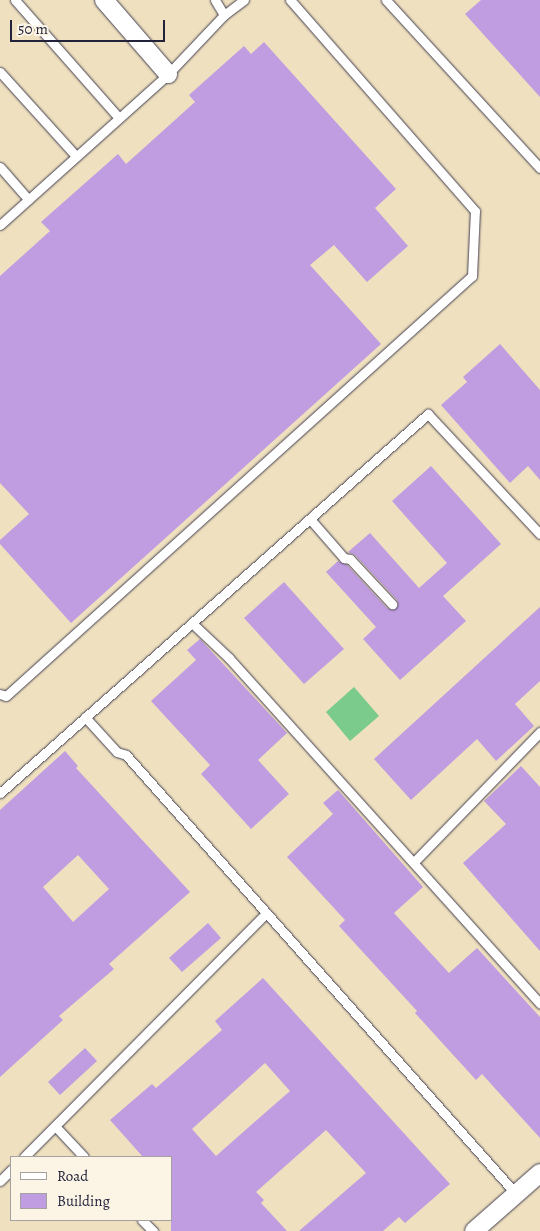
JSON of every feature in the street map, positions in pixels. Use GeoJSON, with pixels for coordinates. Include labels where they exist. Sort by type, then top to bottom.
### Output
{"type":"FeatureCollection","features":[{"type":"Feature","properties":{"kind":"street"},"geometry":{"type":"LineString","coordinates":[[104,0],[168,74]]}},
{"type":"Feature","properties":{"kind":"street"},"geometry":{"type":"LineString","coordinates":[[474,1231],[540,1173]]}},
{"type":"Feature","properties":{"kind":"lane"},"geometry":{"type":"LineString","coordinates":[[15,0],[119,118]]}},
{"type":"Feature","properties":{"kind":"lane"},"geometry":{"type":"LineString","coordinates":[[215,0],[224,15]]}},
{"type":"Feature","properties":{"kind":"lane"},"geometry":{"type":"LineString","coordinates":[[0,225],[168,74],[224,15],[244,0]]}},
{"type":"Feature","properties":{"kind":"lane"},"geometry":{"type":"LineString","coordinates":[[0,694],[6,696],[472,276],[475,211],[290,0]]}},
{"type":"Feature","properties":{"kind":"lane"},"geometry":{"type":"LineString","coordinates":[[386,0],[540,168]]}},
{"type":"Feature","properties":{"kind":"lane"},"geometry":{"type":"LineString","coordinates":[[0,72],[76,156]]}},
{"type":"Feature","properties":{"kind":"lane"},"geometry":{"type":"LineString","coordinates":[[0,167],[28,199]]}},
{"type":"Feature","properties":{"kind":"lane"},"geometry":{"type":"LineString","coordinates":[[0,792],[428,414],[540,534]]}},
{"type":"Feature","properties":{"kind":"lane"},"geometry":{"type":"LineString","coordinates":[[310,519],[344,558],[350,558],[392,604]]}},
{"type":"Feature","properties":{"kind":"lane"},"geometry":{"type":"LineString","coordinates":[[192,623],[229,658],[415,861],[540,1004]]}},
{"type":"Feature","properties":{"kind":"lane"},"geometry":{"type":"LineString","coordinates":[[85,717],[117,752],[126,755],[516,1194]]}},
{"type":"Feature","properties":{"kind":"lane"},"geometry":{"type":"LineString","coordinates":[[415,861],[540,732]]}},
{"type":"Feature","properties":{"kind":"lane"},"geometry":{"type":"LineString","coordinates":[[25,1156],[266,913]]}},
{"type":"Feature","properties":{"kind":"lane"},"geometry":{"type":"LineString","coordinates":[[55,1126],[83,1156]]}},
{"type":"Feature","properties":{"kind":"lane"},"geometry":{"type":"LineString","coordinates":[[0,1181],[10,1171]]}},
{"type":"Feature","properties":{"kind":"lane"},"geometry":{"type":"LineString","coordinates":[[143,1221],[152,1231]]}},
{"type":"Feature","properties":{"kind":"green space"},"geometry":{"type":"Polygon","coordinates":[[[354,687],[379,716],[350,741],[326,712],[354,687]]]}},
{"type":"Feature","properties":{"kind":"building"},"geometry":{"type":"Polygon","coordinates":[[[481,0],[540,0],[540,97],[465,14],[481,0]]]}},
{"type":"Feature","properties":{"kind":"building"},"geometry":{"type":"Polygon","coordinates":[[[264,42],[396,189],[375,208],[408,246],[367,282],[334,245],[310,265],[381,344],[71,623],[0,544],[0,540],[29,514],[0,483],[0,276],[50,231],[41,222],[118,154],[126,164],[195,102],[189,95],[244,46],[251,54],[264,42]]]}},
{"type":"Feature","properties":{"kind":"building"},"geometry":{"type":"Polygon","coordinates":[[[500,344],[540,390],[540,480],[528,466],[510,483],[441,405],[467,382],[463,377],[500,344]]]}},
{"type":"Feature","properties":{"kind":"building"},"geometry":{"type":"Polygon","coordinates":[[[431,466],[501,544],[443,596],[466,621],[400,680],[363,639],[376,627],[326,572],[338,561],[347,565],[387,608],[393,610],[398,606],[397,600],[355,555],[348,552],[370,533],[419,588],[447,563],[392,501],[431,466]]]}},
{"type":"Feature","properties":{"kind":"building"},"geometry":{"type":"Polygon","coordinates":[[[284,582],[344,649],[304,684],[244,618],[284,582]]]}},
{"type":"Feature","properties":{"kind":"building"},"geometry":{"type":"Polygon","coordinates":[[[540,607],[540,681],[515,704],[534,726],[496,761],[477,739],[411,800],[374,759],[540,607]]]}},
{"type":"Feature","properties":{"kind":"building"},"geometry":{"type":"Polygon","coordinates":[[[200,639],[287,733],[258,760],[289,794],[251,829],[201,774],[210,765],[151,701],[196,660],[187,650],[200,639]]]}},
{"type":"Feature","properties":{"kind":"building"},"geometry":{"type":"Polygon","coordinates":[[[65,751],[78,766],[76,768],[190,892],[109,964],[114,969],[59,1016],[63,1020],[0,1077],[0,810],[65,751]],[[78,855],[43,887],[73,922],[109,889],[78,855]]]}},
{"type":"Feature","properties":{"kind":"building"},"geometry":{"type":"Polygon","coordinates":[[[521,766],[540,787],[540,951],[463,863],[506,824],[484,801],[521,766]]]}},
{"type":"Feature","properties":{"kind":"building"},"geometry":{"type":"Polygon","coordinates":[[[338,790],[423,887],[394,913],[449,973],[477,948],[540,1017],[540,1138],[482,1074],[476,1080],[415,1013],[417,1011],[339,926],[345,920],[287,857],[333,814],[323,803],[338,790]]]}},
{"type":"Feature","properties":{"kind":"building"},"geometry":{"type":"Polygon","coordinates":[[[208,923],[221,938],[182,972],[169,958],[208,923]]]}},
{"type":"Feature","properties":{"kind":"building"},"geometry":{"type":"Polygon","coordinates":[[[263,978],[450,1184],[405,1223],[399,1217],[383,1231],[299,1231],[366,1173],[326,1130],[256,1192],[264,1200],[261,1203],[287,1231],[171,1231],[172,1156],[142,1156],[110,1120],[152,1084],[156,1088],[222,1030],[215,1021],[263,978]],[[265,1063],[192,1129],[216,1156],[290,1091],[265,1063]]]}},
{"type":"Feature","properties":{"kind":"building"},"geometry":{"type":"Polygon","coordinates":[[[85,1048],[97,1061],[60,1095],[48,1082],[85,1048]]]}}]}
